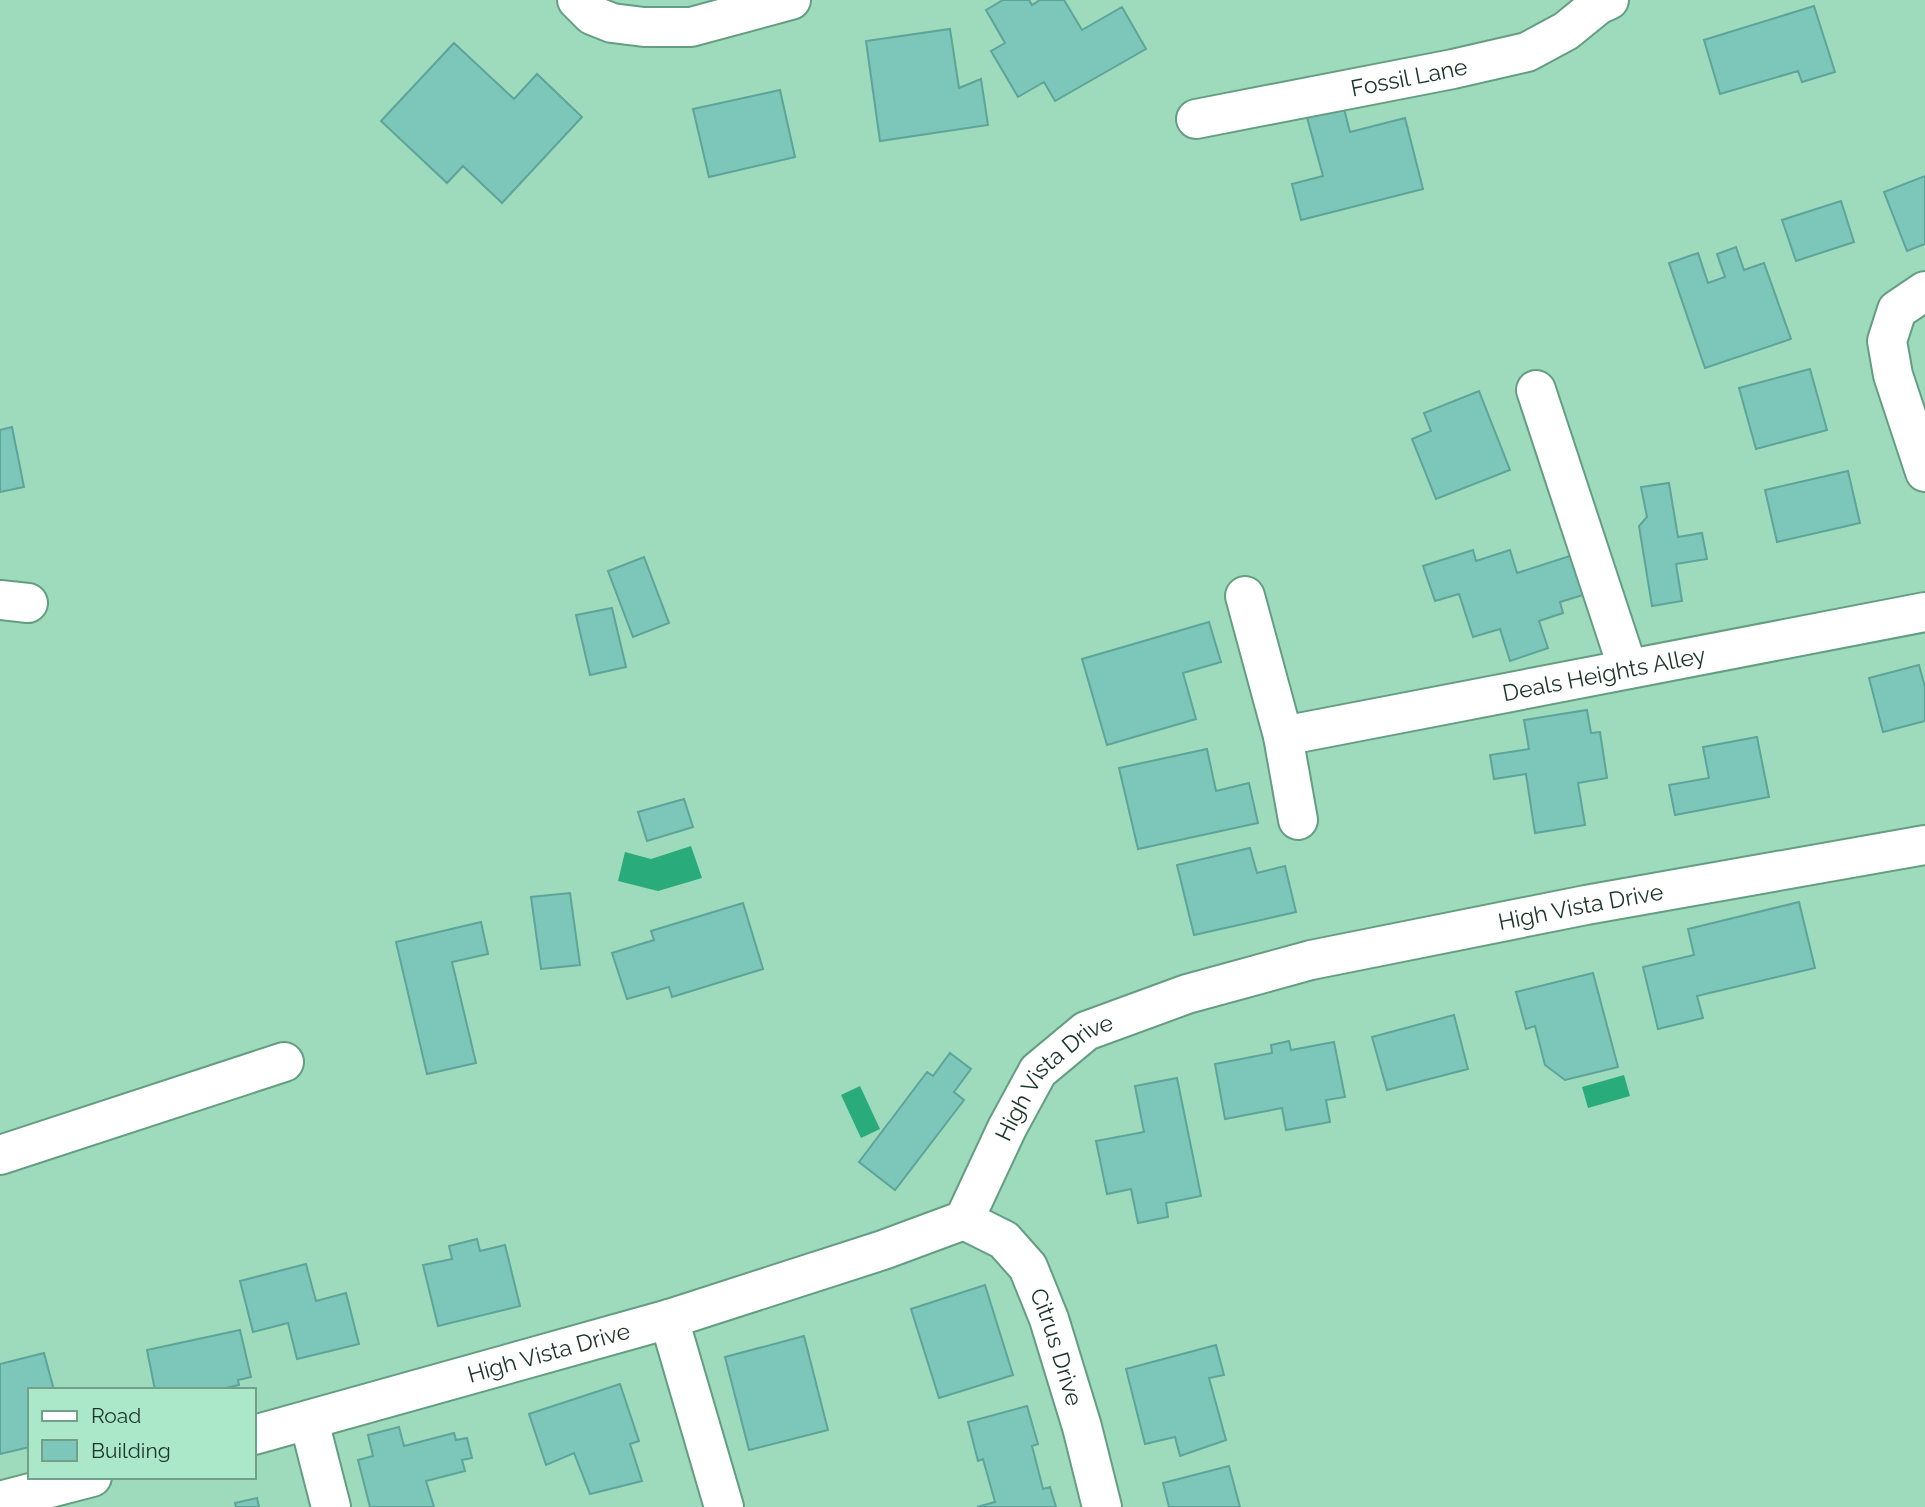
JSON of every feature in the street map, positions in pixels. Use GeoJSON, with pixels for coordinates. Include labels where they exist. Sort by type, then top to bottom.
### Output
{"type":"FeatureCollection","features":[{"type":"Feature","properties":{"kind":"street"},"geometry":{"type":"LineString","coordinates":[[577,0],[592,15],[612,23],[643,27],[691,26],[791,0]]}},
{"type":"Feature","properties":{"kind":"street","name":"Fossil Lane"},"geometry":{"type":"LineString","coordinates":[[1196,119],[1527,52],[1566,31],[1598,5],[1609,0]]}},
{"type":"Feature","properties":{"kind":"street"},"geometry":{"type":"LineString","coordinates":[[1925,291],[1897,310],[1887,341],[1893,375],[1925,472]]}},
{"type":"Feature","properties":{"kind":"street"},"geometry":{"type":"LineString","coordinates":[[1536,390],[1628,669]]}},
{"type":"Feature","properties":{"kind":"street"},"geometry":{"type":"LineString","coordinates":[[1245,596],[1283,736],[1298,820]]}},
{"type":"Feature","properties":{"kind":"street","name":"Deals Heights Alley"},"geometry":{"type":"LineString","coordinates":[[1283,736],[1925,612]]}},
{"type":"Feature","properties":{"kind":"street","name":"High Vista Drive"},"geometry":{"type":"LineString","coordinates":[[256,1434],[669,1319],[883,1250],[964,1220],[1007,1128],[1038,1071],[1086,1031],[1187,994],[1311,960],[1586,905],[1925,845]]}},
{"type":"Feature","properties":{"kind":"street"},"geometry":{"type":"LineString","coordinates":[[0,1155],[284,1062]]}},
{"type":"Feature","properties":{"kind":"street","name":"Citrus Drive"},"geometry":{"type":"LineString","coordinates":[[964,1220],[1004,1240],[1028,1267],[1049,1319],[1082,1427],[1102,1507]]}},
{"type":"Feature","properties":{"kind":"street"},"geometry":{"type":"LineString","coordinates":[[669,1319],[724,1507]]}},
{"type":"Feature","properties":{"kind":"street"},"geometry":{"type":"LineString","coordinates":[[309,1421],[331,1507]]}},
{"type":"Feature","properties":{"kind":"street"},"geometry":{"type":"LineString","coordinates":[[0,1501],[84,1479]]}},
{"type":"Feature","properties":{"kind":"shaded area"},"geometry":{"type":"Polygon","coordinates":[[[691,846],[702,878],[658,891],[618,881],[625,852],[651,859],[691,846]]]}},
{"type":"Feature","properties":{"kind":"shaded area"},"geometry":{"type":"Polygon","coordinates":[[[1624,1075],[1630,1096],[1588,1108],[1582,1087],[1624,1075]]]}},
{"type":"Feature","properties":{"kind":"shaded area"},"geometry":{"type":"Polygon","coordinates":[[[860,1086],[880,1129],[861,1138],[841,1095],[860,1086]]]}},
{"type":"Feature","properties":{"kind":"building"},"geometry":{"type":"Polygon","coordinates":[[[1003,0],[1029,0],[1032,5],[1040,0],[1064,0],[1082,30],[1122,7],[1146,49],[1055,101],[1044,82],[1018,97],[991,51],[1005,43],[986,10],[1003,0]]]}},
{"type":"Feature","properties":{"kind":"building"},"geometry":{"type":"Polygon","coordinates":[[[1814,6],[1835,72],[1802,82],[1798,71],[1720,94],[1704,40],[1814,6]]]}},
{"type":"Feature","properties":{"kind":"building"},"geometry":{"type":"Polygon","coordinates":[[[950,29],[959,88],[981,79],[988,125],[880,141],[866,41],[950,29]]]}},
{"type":"Feature","properties":{"kind":"building"},"geometry":{"type":"Polygon","coordinates":[[[454,43],[514,99],[537,74],[582,117],[502,203],[463,166],[447,183],[381,121],[454,43]]]}},
{"type":"Feature","properties":{"kind":"building"},"geometry":{"type":"Polygon","coordinates":[[[780,90],[795,157],[709,177],[693,109],[780,90]]]}},
{"type":"Feature","properties":{"kind":"building"},"geometry":{"type":"Polygon","coordinates":[[[1342,101],[1350,132],[1405,118],[1423,189],[1301,220],[1292,184],[1323,176],[1305,110],[1342,101]]]}},
{"type":"Feature","properties":{"kind":"building"},"geometry":{"type":"Polygon","coordinates":[[[1925,176],[1925,244],[1907,251],[1884,192],[1925,176]]]}},
{"type":"Feature","properties":{"kind":"building"},"geometry":{"type":"Polygon","coordinates":[[[1841,201],[1854,242],[1796,261],[1782,220],[1841,201]]]}},
{"type":"Feature","properties":{"kind":"building"},"geometry":{"type":"Polygon","coordinates":[[[1736,247],[1744,270],[1764,263],[1791,339],[1705,368],[1669,263],[1698,253],[1708,283],[1725,277],[1717,254],[1736,247]]]}},
{"type":"Feature","properties":{"kind":"building"},"geometry":{"type":"Polygon","coordinates":[[[1810,369],[1827,430],[1756,449],[1739,388],[1810,369]]]}},
{"type":"Feature","properties":{"kind":"building"},"geometry":{"type":"Polygon","coordinates":[[[1479,391],[1510,470],[1436,499],[1412,439],[1431,431],[1424,413],[1479,391]]]}},
{"type":"Feature","properties":{"kind":"building"},"geometry":{"type":"Polygon","coordinates":[[[12,427],[24,487],[0,492],[0,430],[12,427]]]}},
{"type":"Feature","properties":{"kind":"building"},"geometry":{"type":"Polygon","coordinates":[[[1848,471],[1860,523],[1777,542],[1765,490],[1848,471]]]}},
{"type":"Feature","properties":{"kind":"building"},"geometry":{"type":"Polygon","coordinates":[[[1669,483],[1678,537],[1702,533],[1707,559],[1676,564],[1682,601],[1652,606],[1639,526],[1647,517],[1641,487],[1669,483]]]}},
{"type":"Feature","properties":{"kind":"building"},"geometry":{"type":"Polygon","coordinates":[[[1473,550],[1476,561],[1510,550],[1517,573],[1573,555],[1586,594],[1560,602],[1563,613],[1539,621],[1548,648],[1510,661],[1500,629],[1473,637],[1459,594],[1435,601],[1423,566],[1473,550]]]}},
{"type":"Feature","properties":{"kind":"building"},"geometry":{"type":"Polygon","coordinates":[[[644,557],[669,623],[633,637],[608,571],[644,557]]]}},
{"type":"Feature","properties":{"kind":"building"},"geometry":{"type":"Polygon","coordinates":[[[612,608],[626,667],[590,675],[576,615],[612,608]]]}},
{"type":"Feature","properties":{"kind":"building"},"geometry":{"type":"Polygon","coordinates":[[[1209,622],[1221,662],[1183,673],[1196,719],[1107,745],[1082,659],[1209,622]]]}},
{"type":"Feature","properties":{"kind":"building"},"geometry":{"type":"Polygon","coordinates":[[[1919,665],[1925,687],[1925,721],[1883,732],[1869,678],[1919,665]]]}},
{"type":"Feature","properties":{"kind":"building"},"geometry":{"type":"Polygon","coordinates":[[[1587,710],[1591,733],[1600,732],[1607,778],[1578,783],[1585,825],[1535,833],[1526,774],[1494,779],[1490,755],[1529,749],[1524,720],[1587,710]]]}},
{"type":"Feature","properties":{"kind":"building"},"geometry":{"type":"Polygon","coordinates":[[[1757,737],[1769,797],[1675,815],[1669,785],[1709,778],[1703,747],[1757,737]]]}},
{"type":"Feature","properties":{"kind":"building"},"geometry":{"type":"Polygon","coordinates":[[[1207,749],[1216,791],[1249,783],[1258,823],[1138,849],[1119,768],[1207,749]]]}},
{"type":"Feature","properties":{"kind":"building"},"geometry":{"type":"Polygon","coordinates":[[[684,799],[693,827],[647,841],[638,812],[684,799]]]}},
{"type":"Feature","properties":{"kind":"building"},"geometry":{"type":"Polygon","coordinates":[[[1250,848],[1257,873],[1285,866],[1296,912],[1194,935],[1177,865],[1250,848]]]}},
{"type":"Feature","properties":{"kind":"building"},"geometry":{"type":"Polygon","coordinates":[[[570,893],[580,965],[541,969],[531,897],[570,893]]]}},
{"type":"Feature","properties":{"kind":"building"},"geometry":{"type":"Polygon","coordinates":[[[1799,902],[1815,968],[1697,996],[1703,1018],[1658,1029],[1643,967],[1694,955],[1688,929],[1799,902]]]}},
{"type":"Feature","properties":{"kind":"building"},"geometry":{"type":"Polygon","coordinates":[[[743,903],[763,969],[672,997],[669,987],[627,999],[612,953],[654,940],[651,931],[743,903]]]}},
{"type":"Feature","properties":{"kind":"building"},"geometry":{"type":"Polygon","coordinates":[[[481,922],[488,954],[452,962],[476,1063],[427,1074],[396,942],[481,922]]]}},
{"type":"Feature","properties":{"kind":"building"},"geometry":{"type":"Polygon","coordinates":[[[1593,973],[1618,1067],[1565,1080],[1545,1065],[1535,1026],[1526,1029],[1516,992],[1593,973]]]}},
{"type":"Feature","properties":{"kind":"building"},"geometry":{"type":"Polygon","coordinates":[[[1454,1015],[1468,1069],[1387,1090],[1372,1037],[1454,1015]]]}},
{"type":"Feature","properties":{"kind":"building"},"geometry":{"type":"Polygon","coordinates":[[[1289,1041],[1291,1050],[1334,1042],[1345,1097],[1326,1100],[1330,1122],[1286,1130],[1282,1108],[1225,1119],[1215,1064],[1272,1053],[1271,1045],[1289,1041]]]}},
{"type":"Feature","properties":{"kind":"building"},"geometry":{"type":"Polygon","coordinates":[[[950,1053],[971,1069],[954,1092],[964,1100],[895,1190],[859,1162],[927,1072],[933,1076],[950,1053]]]}},
{"type":"Feature","properties":{"kind":"building"},"geometry":{"type":"Polygon","coordinates":[[[1177,1078],[1201,1196],[1166,1203],[1168,1217],[1138,1223],[1131,1189],[1107,1194],[1096,1141],[1144,1132],[1135,1086],[1177,1078]]]}},
{"type":"Feature","properties":{"kind":"building"},"geometry":{"type":"Polygon","coordinates":[[[477,1239],[480,1251],[505,1245],[520,1306],[438,1326],[423,1265],[452,1259],[449,1246],[477,1239]]]}},
{"type":"Feature","properties":{"kind":"building"},"geometry":{"type":"Polygon","coordinates":[[[306,1264],[316,1301],[346,1293],[359,1344],[297,1359],[288,1323],[253,1332],[240,1281],[306,1264]]]}},
{"type":"Feature","properties":{"kind":"building"},"geometry":{"type":"Polygon","coordinates":[[[985,1285],[1013,1375],[939,1398],[911,1309],[985,1285]]]}},
{"type":"Feature","properties":{"kind":"building"},"geometry":{"type":"Polygon","coordinates":[[[240,1330],[251,1377],[238,1380],[239,1385],[226,1388],[155,1388],[147,1350],[240,1330]]]}},
{"type":"Feature","properties":{"kind":"building"},"geometry":{"type":"Polygon","coordinates":[[[804,1336],[828,1430],[749,1450],[725,1357],[804,1336]]]}},
{"type":"Feature","properties":{"kind":"building"},"geometry":{"type":"Polygon","coordinates":[[[1216,1345],[1224,1375],[1209,1378],[1226,1440],[1180,1456],[1175,1437],[1145,1444],[1126,1369],[1216,1345]]]}},
{"type":"Feature","properties":{"kind":"building"},"geometry":{"type":"Polygon","coordinates":[[[44,1353],[53,1388],[28,1388],[28,1447],[0,1454],[0,1364],[44,1353]]]}},
{"type":"Feature","properties":{"kind":"building"},"geometry":{"type":"Polygon","coordinates":[[[620,1384],[639,1441],[630,1444],[642,1481],[590,1494],[574,1453],[546,1465],[529,1414],[620,1384]]]}},
{"type":"Feature","properties":{"kind":"building"},"geometry":{"type":"Polygon","coordinates":[[[1027,1406],[1038,1444],[1032,1446],[1043,1489],[1050,1487],[1056,1507],[977,1507],[995,1502],[983,1459],[978,1461],[968,1422],[1027,1406]]]}},
{"type":"Feature","properties":{"kind":"building"},"geometry":{"type":"Polygon","coordinates":[[[399,1427],[404,1446],[454,1433],[456,1440],[467,1438],[472,1458],[462,1460],[465,1471],[426,1481],[434,1507],[370,1507],[358,1460],[373,1456],[368,1435],[399,1427]]]}},
{"type":"Feature","properties":{"kind":"building"},"geometry":{"type":"Polygon","coordinates":[[[1229,1466],[1240,1507],[1169,1507],[1163,1483],[1229,1466]]]}},
{"type":"Feature","properties":{"kind":"building"},"geometry":{"type":"Polygon","coordinates":[[[257,1498],[259,1507],[236,1507],[235,1503],[257,1498]]]}}]}
